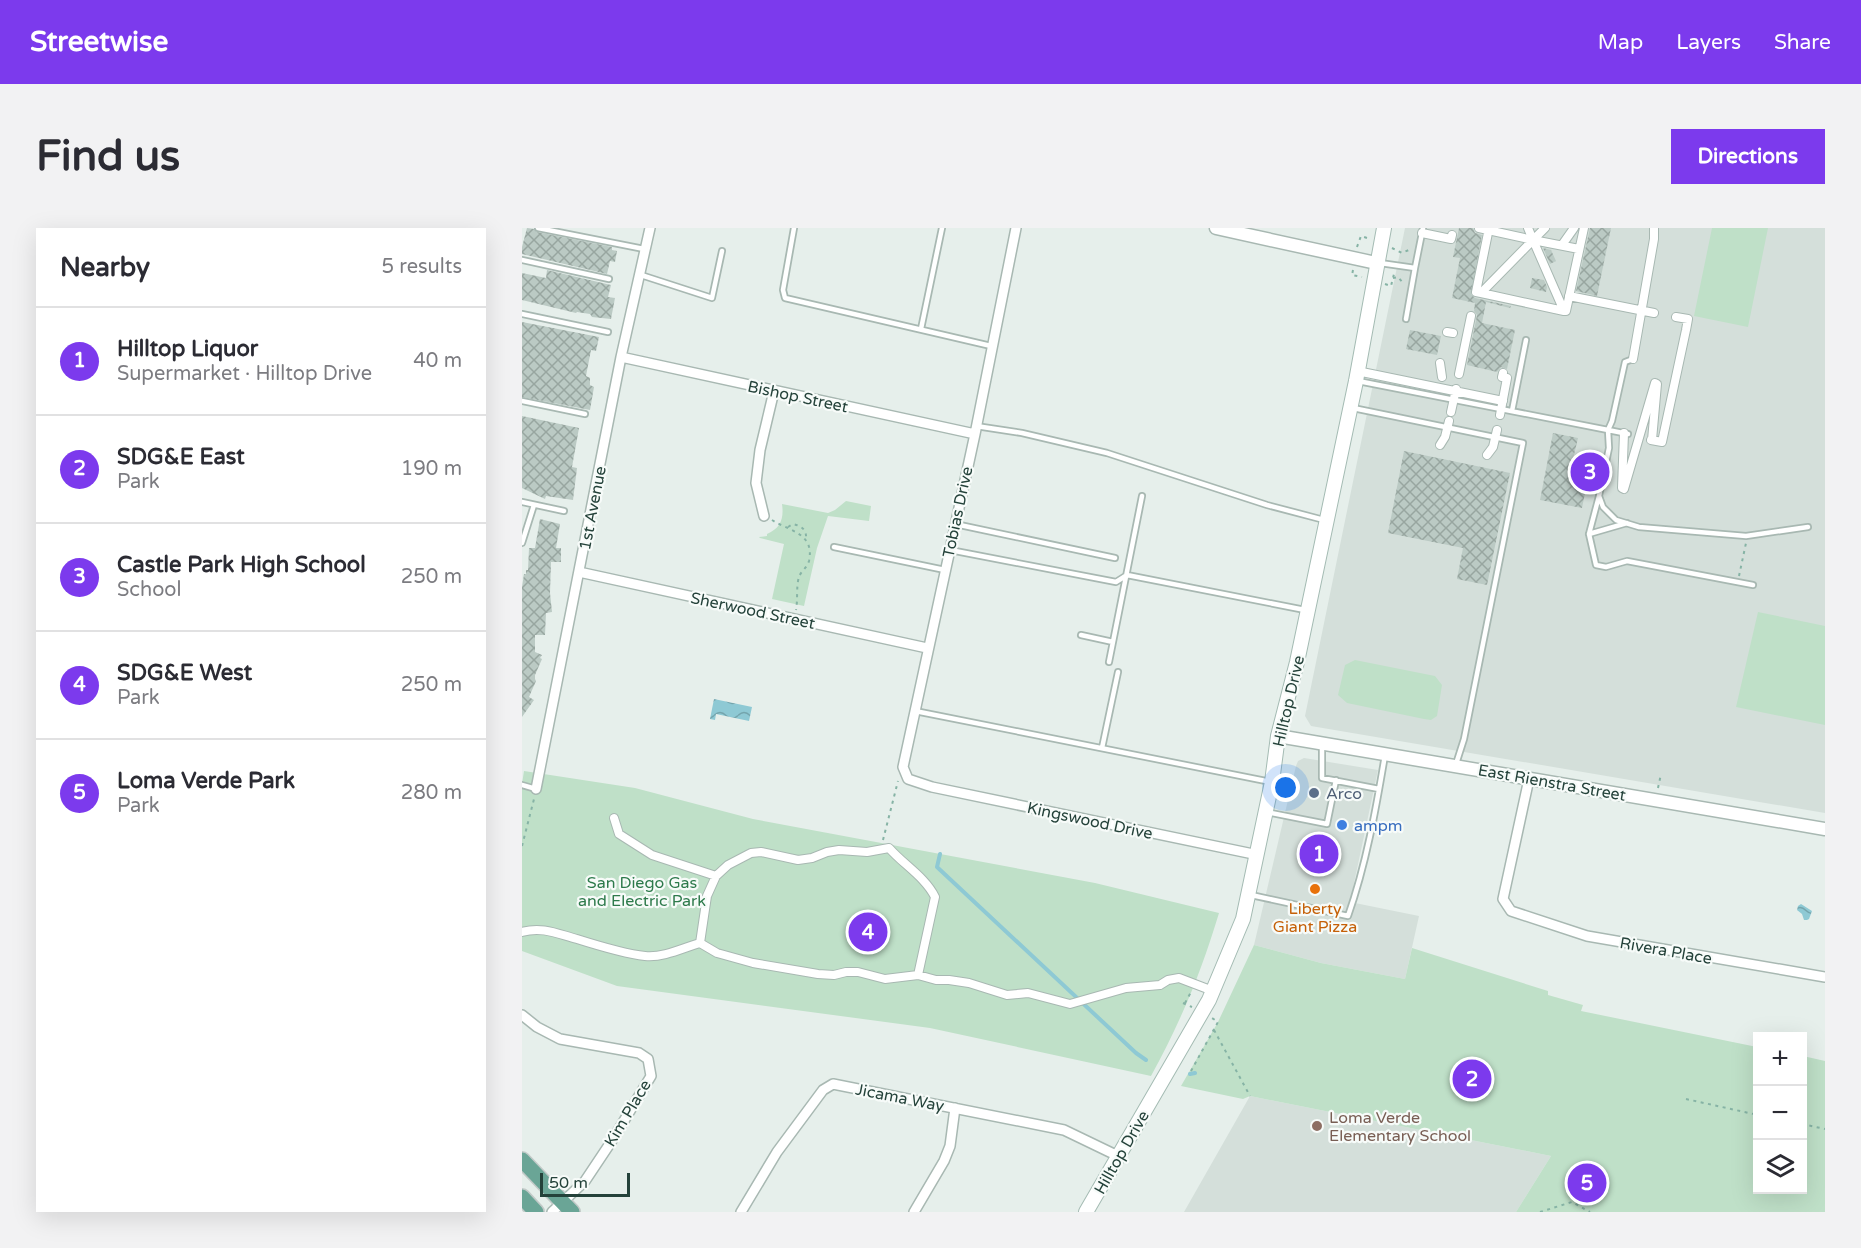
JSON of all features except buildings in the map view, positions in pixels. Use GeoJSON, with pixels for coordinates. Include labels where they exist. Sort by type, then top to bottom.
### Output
{"type":"FeatureCollection","features":[{"type":"Feature","properties":{"kind":"main road","name":"Hilltop Drive"},"geometry":{"type":"LineString","coordinates":[[1086,1212],[1214,991],[1243,919],[1272,782],[1278,736],[1308,611],[1357,376],[1384,228]]}},
{"type":"Feature","properties":{"kind":"main road"},"geometry":{"type":"LineString","coordinates":[[522,1160],[562,1209]]}},
{"type":"Feature","properties":{"kind":"main road"},"geometry":{"type":"LineString","coordinates":[[522,1197],[536,1212]]}},
{"type":"Feature","properties":{"kind":"street","name":"1st Avenue"},"geometry":{"type":"LineString","coordinates":[[536,789],[621,357],[650,228]]}},
{"type":"Feature","properties":{"kind":"street","name":"Tobias Drive"},"geometry":{"type":"LineString","coordinates":[[922,785],[908,779],[903,767],[1016,228]]}},
{"type":"Feature","properties":{"kind":"street"},"geometry":{"type":"LineString","coordinates":[[1216,228],[1254,232],[1377,263]]}},
{"type":"Feature","properties":{"kind":"street"},"geometry":{"type":"LineString","coordinates":[[1479,228],[1579,249]]}},
{"type":"Feature","properties":{"kind":"street"},"geometry":{"type":"LineString","coordinates":[[1528,228],[1564,311]]}},
{"type":"Feature","properties":{"kind":"street"},"geometry":{"type":"LineString","coordinates":[[1533,240],[1535,228]]}},
{"type":"Feature","properties":{"kind":"street"},"geometry":{"type":"LineString","coordinates":[[1480,293],[1545,228]]}},
{"type":"Feature","properties":{"kind":"street"},"geometry":{"type":"LineString","coordinates":[[1562,245],[1574,228]]}},
{"type":"Feature","properties":{"kind":"street"},"geometry":{"type":"LineString","coordinates":[[1564,311],[1566,311],[1584,228]]}},
{"type":"Feature","properties":{"kind":"street"},"geometry":{"type":"LineString","coordinates":[[1633,359],[1654,228]]}},
{"type":"Feature","properties":{"kind":"street"},"geometry":{"type":"LineString","coordinates":[[1489,229],[1476,292],[1564,311]]}},
{"type":"Feature","properties":{"kind":"street"},"geometry":{"type":"LineString","coordinates":[[1422,231],[1451,239],[1452,235]]}},
{"type":"Feature","properties":{"kind":"street"},"geometry":{"type":"LineString","coordinates":[[1569,296],[1654,313]]}},
{"type":"Feature","properties":{"kind":"street"},"geometry":{"type":"LineString","coordinates":[[1462,369],[1465,336],[1471,316]]}},
{"type":"Feature","properties":{"kind":"street"},"geometry":{"type":"LineString","coordinates":[[1626,434],[1622,488],[1624,489],[1655,383],[1657,384],[1652,440],[1662,442],[1688,319],[1676,317]]}},
{"type":"Feature","properties":{"kind":"street","name":"Bishop Street"},"geometry":{"type":"LineString","coordinates":[[621,357],[774,391],[975,430]]}},
{"type":"Feature","properties":{"kind":"street"},"geometry":{"type":"LineString","coordinates":[[1440,363],[1442,378]]}},
{"type":"Feature","properties":{"kind":"street"},"geometry":{"type":"LineString","coordinates":[[1357,376],[1456,390],[1501,408],[1507,378],[1502,377],[1503,373]]}},
{"type":"Feature","properties":{"kind":"street"},"geometry":{"type":"LineString","coordinates":[[1440,445],[1445,437],[1456,390]]}},
{"type":"Feature","properties":{"kind":"street"},"geometry":{"type":"LineString","coordinates":[[764,516],[756,483],[759,450],[774,391]]}},
{"type":"Feature","properties":{"kind":"street"},"geometry":{"type":"LineString","coordinates":[[1487,455],[1493,447],[1496,434]]}},
{"type":"Feature","properties":{"kind":"street","name":"Sherwood Street"},"geometry":{"type":"LineString","coordinates":[[579,572],[927,648]]}},
{"type":"Feature","properties":{"kind":"street","name":"East Rienstra Street"},"geometry":{"type":"LineString","coordinates":[[1278,736],[1825,829]]}},
{"type":"Feature","properties":{"kind":"street","name":"Rivera Place"},"geometry":{"type":"LineString","coordinates":[[1529,778],[1503,899],[1510,911],[1587,936],[1825,977]]}},
{"type":"Feature","properties":{"kind":"street","name":"Kingswood Drive"},"geometry":{"type":"LineString","coordinates":[[922,785],[1258,855]]}},
{"type":"Feature","properties":{"kind":"street"},"geometry":{"type":"LineString","coordinates":[[614,818],[619,834],[652,855],[717,876]]}},
{"type":"Feature","properties":{"kind":"street"},"geometry":{"type":"LineString","coordinates":[[700,943],[707,896],[717,876],[728,865],[751,853],[761,852],[798,860],[839,850],[867,852],[890,848],[899,860],[929,885],[935,897],[918,975]]}},
{"type":"Feature","properties":{"kind":"street"},"geometry":{"type":"LineString","coordinates":[[522,932],[542,929],[645,956],[673,952],[700,943],[717,953],[735,958],[818,974],[858,972],[885,979],[918,975],[936,980],[969,983],[1007,994],[1028,993],[1070,1004],[1126,988],[1160,985],[1168,980],[1179,978],[1214,991]]}},
{"type":"Feature","properties":{"kind":"street","name":"Kim Place"},"geometry":{"type":"LineString","coordinates":[[522,1015],[537,1027],[560,1039],[639,1053],[648,1059],[651,1076],[585,1181],[562,1209]]}},
{"type":"Feature","properties":{"kind":"street","name":"Jicama Way"},"geometry":{"type":"LineString","coordinates":[[741,1212],[777,1152],[823,1090],[833,1084],[1064,1130],[1118,1156]]}},
{"type":"Feature","properties":{"kind":"street"},"geometry":{"type":"LineString","coordinates":[[914,1212],[944,1161],[955,1108]]}},
{"type":"Feature","properties":{"kind":"lane"},"geometry":{"type":"LineString","coordinates":[[538,228],[646,249]]}},
{"type":"Feature","properties":{"kind":"lane"},"geometry":{"type":"LineString","coordinates":[[794,228],[783,290],[785,298],[992,346]]}},
{"type":"Feature","properties":{"kind":"lane"},"geometry":{"type":"LineString","coordinates":[[921,329],[942,228]]}},
{"type":"Feature","properties":{"kind":"lane"},"geometry":{"type":"LineString","coordinates":[[1406,319],[1422,231]]}},
{"type":"Feature","properties":{"kind":"lane"},"geometry":{"type":"LineString","coordinates":[[640,275],[712,298],[722,251]]}},
{"type":"Feature","properties":{"kind":"lane"},"geometry":{"type":"LineString","coordinates":[[522,260],[609,279]]}},
{"type":"Feature","properties":{"kind":"lane"},"geometry":{"type":"LineString","coordinates":[[1377,263],[1415,268]]}},
{"type":"Feature","properties":{"kind":"lane"},"geometry":{"type":"LineString","coordinates":[[522,314],[608,332]]}},
{"type":"Feature","properties":{"kind":"lane"},"geometry":{"type":"LineString","coordinates":[[1512,411],[1526,340]]}},
{"type":"Feature","properties":{"kind":"lane"},"geometry":{"type":"LineString","coordinates":[[1633,359],[1625,362],[1608,430],[1609,448],[1589,534],[1596,565],[1606,567],[1627,561],[1753,585]]}},
{"type":"Feature","properties":{"kind":"lane"},"geometry":{"type":"LineString","coordinates":[[1357,376],[1454,400],[1626,434]]}},
{"type":"Feature","properties":{"kind":"lane"},"geometry":{"type":"LineString","coordinates":[[522,401],[585,414]]}},
{"type":"Feature","properties":{"kind":"lane"},"geometry":{"type":"LineString","coordinates":[[1350,407],[1449,420],[1523,443],[1464,739],[1456,766]]}},
{"type":"Feature","properties":{"kind":"lane"},"geometry":{"type":"LineString","coordinates":[[975,430],[1022,433],[1107,453],[1267,506],[1327,520]]}},
{"type":"Feature","properties":{"kind":"lane"},"geometry":{"type":"LineString","coordinates":[[1109,662],[1142,496]]}},
{"type":"Feature","properties":{"kind":"lane"},"geometry":{"type":"LineString","coordinates":[[1599,496],[1602,507],[1616,520],[1639,527],[1746,536],[1808,527]]}},
{"type":"Feature","properties":{"kind":"lane"},"geometry":{"type":"LineString","coordinates":[[522,502],[564,511]]}},
{"type":"Feature","properties":{"kind":"lane"},"geometry":{"type":"LineString","coordinates":[[522,543],[534,505]]}},
{"type":"Feature","properties":{"kind":"lane"},"geometry":{"type":"LineString","coordinates":[[1589,534],[1627,523]]}},
{"type":"Feature","properties":{"kind":"lane"},"geometry":{"type":"LineString","coordinates":[[955,524],[1115,558]]}},
{"type":"Feature","properties":{"kind":"lane"},"geometry":{"type":"LineString","coordinates":[[834,547],[945,570]]}},
{"type":"Feature","properties":{"kind":"lane"},"geometry":{"type":"LineString","coordinates":[[949,549],[1116,582],[1127,575],[1308,611]]}},
{"type":"Feature","properties":{"kind":"lane"},"geometry":{"type":"LineString","coordinates":[[1081,635],[1113,642]]}},
{"type":"Feature","properties":{"kind":"lane"},"geometry":{"type":"LineString","coordinates":[[1102,748],[1118,672]]}},
{"type":"Feature","properties":{"kind":"lane"},"geometry":{"type":"LineString","coordinates":[[915,711],[1272,782]]}},
{"type":"Feature","properties":{"kind":"lane"},"geometry":{"type":"LineString","coordinates":[[1322,743],[1322,778],[1379,789]]}},
{"type":"Feature","properties":{"kind":"lane"},"geometry":{"type":"LineString","coordinates":[[1249,894],[1347,916],[1359,885],[1385,754]]}},
{"type":"Feature","properties":{"kind":"lane"},"geometry":{"type":"LineString","coordinates":[[1266,812],[1327,824],[1336,780]]}},
{"type":"Feature","properties":{"kind":"lane"},"geometry":{"type":"LineString","coordinates":[[522,785],[536,789]]}},
{"type":"Feature","properties":{"kind":"path"},"geometry":{"type":"LineString","coordinates":[[764,516],[799,533],[806,540]]}},
{"type":"Feature","properties":{"kind":"path"},"geometry":{"type":"LineString","coordinates":[[788,528],[793,524],[804,529],[809,550],[809,560],[798,579],[798,600],[794,619]]}},
{"type":"Feature","properties":{"kind":"path"},"geometry":{"type":"LineString","coordinates":[[1738,582],[1746,545]]}},
{"type":"Feature","properties":{"kind":"path"},"geometry":{"type":"LineString","coordinates":[[1654,800],[1661,774]]}},
{"type":"Feature","properties":{"kind":"path"},"geometry":{"type":"LineString","coordinates":[[878,850],[884,838],[896,787]]}},
{"type":"Feature","properties":{"kind":"path"},"geometry":{"type":"LineString","coordinates":[[522,846],[536,789]]}},
{"type":"Feature","properties":{"kind":"path"},"geometry":{"type":"LineString","coordinates":[[522,814],[529,816]]}},
{"type":"Feature","properties":{"kind":"path"},"geometry":{"type":"LineString","coordinates":[[1214,1030],[1250,1096]]}},
{"type":"Feature","properties":{"kind":"path"},"geometry":{"type":"LineString","coordinates":[[1686,1099],[1753,1114]]}},
{"type":"Feature","properties":{"kind":"path"},"geometry":{"type":"LineString","coordinates":[[1807,1125],[1825,1129]]}},
{"type":"Feature","properties":{"kind":"path"},"geometry":{"type":"LineString","coordinates":[[1540,1212],[1572,1202],[1590,1212]]}},
{"type":"Feature","properties":{"kind":"shaded area"},"geometry":{"type":"Polygon","coordinates":[[[1405,228],[1825,228],[1825,813],[1311,726],[1305,716],[1405,228]]]}},
{"type":"Feature","properties":{"kind":"shaded area"},"geometry":{"type":"Polygon","coordinates":[[[1304,758],[1378,770],[1350,902],[1419,916],[1405,979],[1321,963],[1254,945],[1296,766],[1298,761],[1304,758]]]}},
{"type":"Feature","properties":{"kind":"shaded area","name":"Loma Verde Elementary School"},"geometry":{"type":"Polygon","coordinates":[[[1250,1096],[1551,1156],[1516,1212],[1184,1212],[1250,1096]]]}},
{"type":"Feature","properties":{"kind":"green space"},"geometry":{"type":"Polygon","coordinates":[[[1712,228],[1768,228],[1748,327],[1694,316],[1712,228]]]}},
{"type":"Feature","properties":{"kind":"green space"},"geometry":{"type":"Polygon","coordinates":[[[846,501],[871,506],[869,521],[828,516],[817,548],[804,606],[772,599],[784,544],[759,537],[767,536],[778,526],[782,518],[782,504],[828,513],[846,501]]]}},
{"type":"Feature","properties":{"kind":"green space"},"geometry":{"type":"Polygon","coordinates":[[[1758,612],[1825,626],[1825,725],[1736,707],[1758,612]]]}},
{"type":"Feature","properties":{"kind":"green space"},"geometry":{"type":"Polygon","coordinates":[[[1355,660],[1435,676],[1442,685],[1437,716],[1431,720],[1424,719],[1347,703],[1338,695],[1345,665],[1355,660]]]}},
{"type":"Feature","properties":{"kind":"green space","name":"San Diego Gas and Electric Park"},"geometry":{"type":"Polygon","coordinates":[[[524,771],[635,788],[753,819],[1095,883],[1219,913],[1190,996],[1151,1076],[930,1028],[617,986],[522,951],[522,784],[524,771]]]}},
{"type":"Feature","properties":{"kind":"green space"},"geometry":{"type":"Polygon","coordinates":[[[1254,945],[1321,963],[1405,979],[1412,948],[1548,991],[1548,995],[1583,1005],[1581,1011],[1753,1046],[1753,1194],[1807,1194],[1807,1057],[1825,1061],[1825,1212],[1516,1212],[1551,1156],[1250,1096],[1243,1099],[1181,1086],[1218,1022],[1254,945]]]}},
{"type":"Feature","properties":{"kind":"water"},"geometry":{"type":"Polygon","coordinates":[[[714,699],[752,707],[749,721],[716,714],[715,720],[710,719],[714,699]]]}},
{"type":"Feature","properties":{"kind":"water"},"geometry":{"type":"Polygon","coordinates":[[[1801,904],[1812,911],[1807,920],[1804,920],[1802,914],[1797,910],[1801,904]]]}},
{"type":"Feature","properties":{"kind":"waterway"},"geometry":{"type":"LineString","coordinates":[[940,854],[937,867],[1146,1060]]}},
{"type":"Feature","properties":{"kind":"waterway"},"geometry":{"type":"LineString","coordinates":[[1190,1074],[1195,1073]]}},
{"type":"Feature","properties":{"kind":"place","name":"Castle Park High School"},"geometry":{"type":"Point","coordinates":[1590,472]}},
{"type":"Feature","properties":{"kind":"place","name":"Arco"},"geometry":{"type":"Point","coordinates":[1314,793]}},
{"type":"Feature","properties":{"kind":"place","name":"ampm"},"geometry":{"type":"Point","coordinates":[1342,825]}},
{"type":"Feature","properties":{"kind":"place","name":"Hilltop Liquor"},"geometry":{"type":"Point","coordinates":[1319,854]}},
{"type":"Feature","properties":{"kind":"place","name":"Liberty Giant Pizza"},"geometry":{"type":"Point","coordinates":[1315,889]}},
{"type":"Feature","properties":{"kind":"place","name":"SDG&E West"},"geometry":{"type":"Point","coordinates":[868,932]}},
{"type":"Feature","properties":{"kind":"place","name":"SDG&E East"},"geometry":{"type":"Point","coordinates":[1472,1079]}},
{"type":"Feature","properties":{"kind":"place","name":"Loma Verde Elementary School"},"geometry":{"type":"Point","coordinates":[1317,1126]}},
{"type":"Feature","properties":{"kind":"place","name":"Loma Verde Park"},"geometry":{"type":"Point","coordinates":[1587,1183]}}]}
